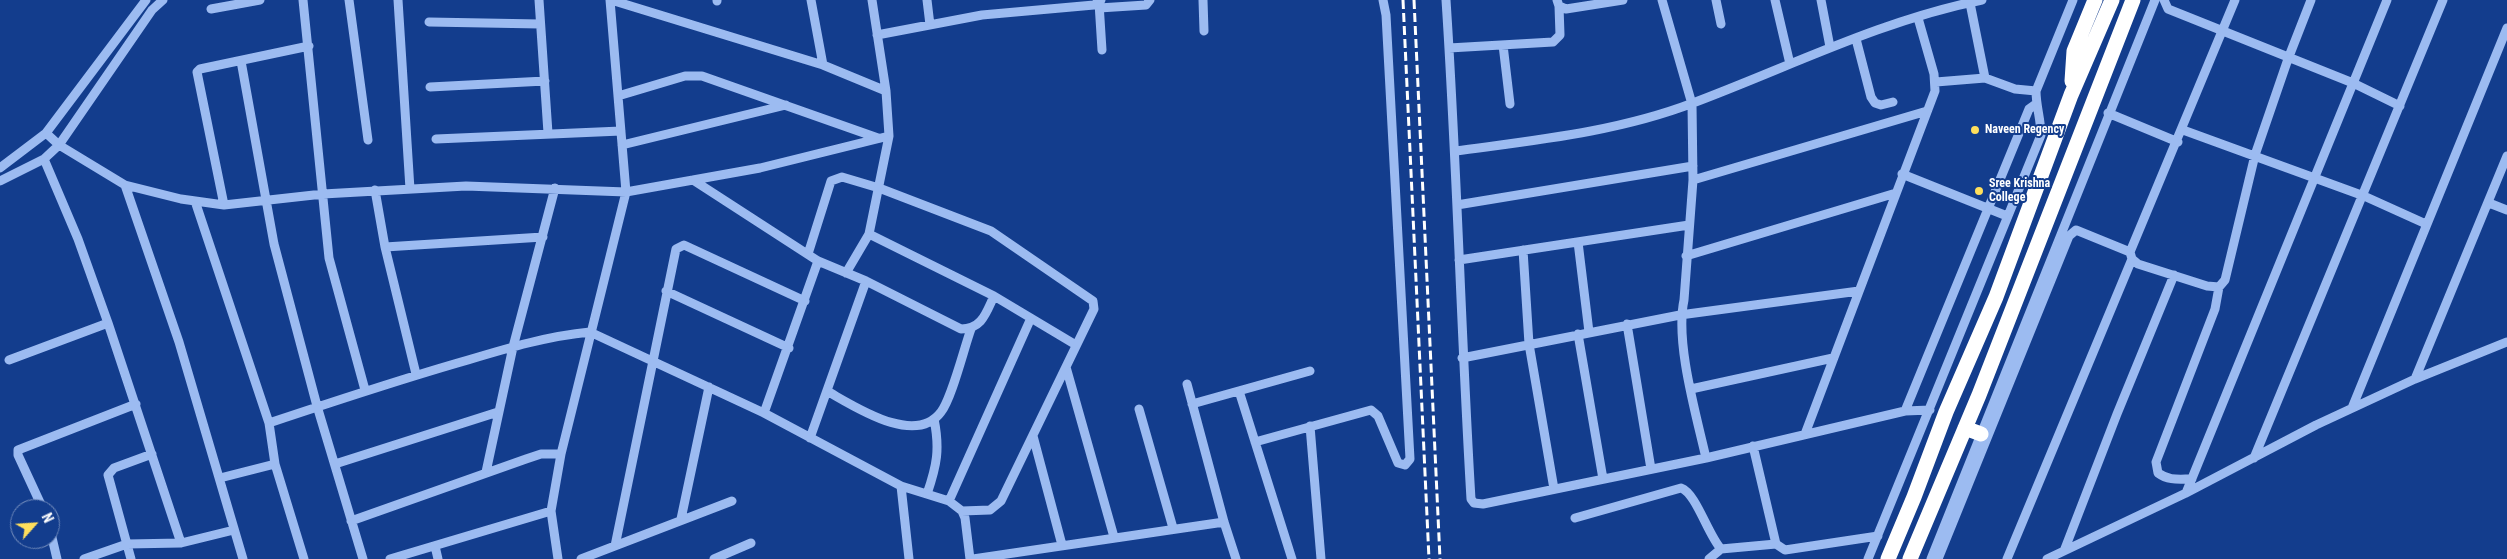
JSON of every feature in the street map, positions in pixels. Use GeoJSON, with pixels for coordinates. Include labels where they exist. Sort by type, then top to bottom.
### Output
{"type":"FeatureCollection","features":[{"type":"Feature","properties":{"kind":"highway"},"geometry":{"type":"LineString","coordinates":[[2070,95],[2074,51],[2095,0]]}},
{"type":"Feature","properties":{"kind":"highway"},"geometry":{"type":"LineString","coordinates":[[1888,559],[1914,498],[1946,412],[1996,297],[2070,95],[2112,0]]}},
{"type":"Feature","properties":{"kind":"highway"},"geometry":{"type":"LineString","coordinates":[[1910,559],[1965,428],[2066,176],[2133,0]]}},
{"type":"Feature","properties":{"kind":"highway"},"geometry":{"type":"LineString","coordinates":[[1965,428],[1981,434]]}},
{"type":"Feature","properties":{"kind":"street"},"geometry":{"type":"LineString","coordinates":[[0,168],[46,133],[146,0]]}},
{"type":"Feature","properties":{"kind":"street"},"geometry":{"type":"LineString","coordinates":[[0,181],[44,159],[58,145],[152,10],[163,0]]}},
{"type":"Feature","properties":{"kind":"street"},"geometry":{"type":"LineString","coordinates":[[211,9],[260,0]]}},
{"type":"Feature","properties":{"kind":"street"},"geometry":{"type":"LineString","coordinates":[[303,0],[329,258],[365,390]]}},
{"type":"Feature","properties":{"kind":"street"},"geometry":{"type":"LineString","coordinates":[[349,0],[368,140]]}},
{"type":"Feature","properties":{"kind":"street"},"geometry":{"type":"LineString","coordinates":[[398,0],[410,188]]}},
{"type":"Feature","properties":{"kind":"street"},"geometry":{"type":"LineString","coordinates":[[539,0],[548,133]]}},
{"type":"Feature","properties":{"kind":"street"},"geometry":{"type":"LineString","coordinates":[[554,558],[551,511],[561,454],[626,192],[611,0],[824,65],[886,91]]}},
{"type":"Feature","properties":{"kind":"street"},"geometry":{"type":"LineString","coordinates":[[811,0],[824,65]]}},
{"type":"Feature","properties":{"kind":"street"},"geometry":{"type":"LineString","coordinates":[[846,273],[870,234],[889,136],[886,91],[872,0]]}},
{"type":"Feature","properties":{"kind":"street"},"geometry":{"type":"LineString","coordinates":[[927,0],[930,25]]}},
{"type":"Feature","properties":{"kind":"street"},"geometry":{"type":"LineString","coordinates":[[877,34],[1052,4],[1146,4],[1150,0]]}},
{"type":"Feature","properties":{"kind":"street"},"geometry":{"type":"LineString","coordinates":[[1203,0],[1204,31]]}},
{"type":"Feature","properties":{"kind":"street"},"geometry":{"type":"LineString","coordinates":[[1255,442],[1371,410],[1378,416],[1398,463],[1405,465],[1410,459],[1386,25],[1383,0]]}},
{"type":"Feature","properties":{"kind":"street"},"geometry":{"type":"LineString","coordinates":[[1446,0],[1456,151],[1462,358],[1471,499],[1474,503],[1483,504],[1706,458],[1905,411],[1930,410]]}},
{"type":"Feature","properties":{"kind":"street"},"geometry":{"type":"LineString","coordinates":[[1558,3],[1566,8],[1623,0]]}},
{"type":"Feature","properties":{"kind":"street"},"geometry":{"type":"LineString","coordinates":[[1662,0],[1692,104],[1693,180],[1680,315],[1690,389],[1706,458]]}},
{"type":"Feature","properties":{"kind":"street"},"geometry":{"type":"LineString","coordinates":[[1716,0],[1721,24]]}},
{"type":"Feature","properties":{"kind":"street"},"geometry":{"type":"LineString","coordinates":[[1776,0],[1790,64]]}},
{"type":"Feature","properties":{"kind":"street"},"geometry":{"type":"LineString","coordinates":[[1821,0],[1830,47]]}},
{"type":"Feature","properties":{"kind":"street"},"geometry":{"type":"LineString","coordinates":[[1456,151],[1621,126],[1692,104],[1830,47],[1918,18],[1982,0]]}},
{"type":"Feature","properties":{"kind":"street"},"geometry":{"type":"LineString","coordinates":[[1868,559],[2041,135],[2036,91],[2073,0]]}},
{"type":"Feature","properties":{"kind":"street"},"geometry":{"type":"LineString","coordinates":[[1931,559],[2154,0]]}},
{"type":"Feature","properties":{"kind":"street"},"geometry":{"type":"LineString","coordinates":[[2164,0],[2168,9],[2288,59],[2353,83],[2400,106]]}},
{"type":"Feature","properties":{"kind":"street"},"geometry":{"type":"LineString","coordinates":[[2007,559],[2235,0]]}},
{"type":"Feature","properties":{"kind":"street"},"geometry":{"type":"LineString","coordinates":[[2192,479],[2172,480],[2162,476],[2158,473],[2156,462],[2215,309],[2219,287],[2225,280],[2255,155],[2288,59],[2311,0]]}},
{"type":"Feature","properties":{"kind":"street"},"geometry":{"type":"LineString","coordinates":[[2186,493],[2387,0]]}},
{"type":"Feature","properties":{"kind":"street"},"geometry":{"type":"LineString","coordinates":[[2254,458],[2364,196],[2443,0]]}},
{"type":"Feature","properties":{"kind":"street"},"geometry":{"type":"LineString","coordinates":[[1450,48],[1556,41],[1560,35],[1558,3]]}},
{"type":"Feature","properties":{"kind":"street"},"geometry":{"type":"LineString","coordinates":[[1970,3],[1985,78]]}},
{"type":"Feature","properties":{"kind":"street"},"geometry":{"type":"LineString","coordinates":[[1100,4],[1102,50]]}},
{"type":"Feature","properties":{"kind":"street"},"geometry":{"type":"LineString","coordinates":[[1804,434],[1927,111],[1936,82],[1918,18]]}},
{"type":"Feature","properties":{"kind":"street"},"geometry":{"type":"LineString","coordinates":[[429,22],[540,24]]}},
{"type":"Feature","properties":{"kind":"street"},"geometry":{"type":"LineString","coordinates":[[2352,408],[2507,28]]}},
{"type":"Feature","properties":{"kind":"street"},"geometry":{"type":"LineString","coordinates":[[1856,39],[1871,97],[1875,103],[1881,105],[1893,102]]}},
{"type":"Feature","properties":{"kind":"street"},"geometry":{"type":"LineString","coordinates":[[1503,45],[1510,104]]}},
{"type":"Feature","properties":{"kind":"street"},"geometry":{"type":"LineString","coordinates":[[224,204],[196,76],[200,69],[309,46]]}},
{"type":"Feature","properties":{"kind":"street"},"geometry":{"type":"LineString","coordinates":[[241,61],[274,244],[317,406],[363,559]]}},
{"type":"Feature","properties":{"kind":"street"},"geometry":{"type":"LineString","coordinates":[[618,96],[695,75],[878,138]]}},
{"type":"Feature","properties":{"kind":"street"},"geometry":{"type":"LineString","coordinates":[[1936,82],[1985,78],[2015,89],[2036,91]]}},
{"type":"Feature","properties":{"kind":"street"},"geometry":{"type":"LineString","coordinates":[[430,87],[545,81]]}},
{"type":"Feature","properties":{"kind":"street"},"geometry":{"type":"LineString","coordinates":[[1905,411],[2029,109],[2036,104]]}},
{"type":"Feature","properties":{"kind":"street"},"geometry":{"type":"LineString","coordinates":[[622,145],[786,105]]}},
{"type":"Feature","properties":{"kind":"street"},"geometry":{"type":"LineString","coordinates":[[1693,180],[1927,111]]}},
{"type":"Feature","properties":{"kind":"street"},"geometry":{"type":"LineString","coordinates":[[2108,114],[2178,142]]}},
{"type":"Feature","properties":{"kind":"street"},"geometry":{"type":"LineString","coordinates":[[2183,130],[2364,196],[2426,224]]}},
{"type":"Feature","properties":{"kind":"street"},"geometry":{"type":"LineString","coordinates":[[436,139],[621,131]]}},
{"type":"Feature","properties":{"kind":"street"},"geometry":{"type":"LineString","coordinates":[[46,133],[58,145],[125,185],[195,201],[224,204],[375,190],[466,186],[626,192],[760,168],[889,136]]}},
{"type":"Feature","properties":{"kind":"street"},"geometry":{"type":"LineString","coordinates":[[2415,379],[2507,156]]}},
{"type":"Feature","properties":{"kind":"street"},"geometry":{"type":"LineString","coordinates":[[44,159],[78,239],[108,323],[181,543]]}},
{"type":"Feature","properties":{"kind":"street"},"geometry":{"type":"LineString","coordinates":[[1457,205],[1693,166]]}},
{"type":"Feature","properties":{"kind":"street"},"geometry":{"type":"LineString","coordinates":[[1902,174],[2007,216]]}},
{"type":"Feature","properties":{"kind":"street"},"geometry":{"type":"LineString","coordinates":[[808,254],[831,181],[842,177],[879,188],[991,231],[1093,301],[1094,309],[998,506],[982,511],[962,511]]}},
{"type":"Feature","properties":{"kind":"street"},"geometry":{"type":"LineString","coordinates":[[693,180],[818,261],[866,281],[961,329],[971,329],[979,325],[994,296]]}},
{"type":"Feature","properties":{"kind":"street"},"geometry":{"type":"LineString","coordinates":[[125,185],[179,342],[243,559]]}},
{"type":"Feature","properties":{"kind":"street"},"geometry":{"type":"LineString","coordinates":[[486,472],[513,347],[555,188]]}},
{"type":"Feature","properties":{"kind":"street"},"geometry":{"type":"LineString","coordinates":[[375,190],[385,247],[416,374]]}},
{"type":"Feature","properties":{"kind":"street"},"geometry":{"type":"LineString","coordinates":[[1686,256],[1896,193]]}},
{"type":"Feature","properties":{"kind":"street"},"geometry":{"type":"LineString","coordinates":[[195,201],[269,423],[275,464],[304,559]]}},
{"type":"Feature","properties":{"kind":"street"},"geometry":{"type":"LineString","coordinates":[[2489,203],[2507,210]]}},
{"type":"Feature","properties":{"kind":"street"},"geometry":{"type":"LineString","coordinates":[[1459,260],[1689,225]]}},
{"type":"Feature","properties":{"kind":"street"},"geometry":{"type":"LineString","coordinates":[[1938,559],[2069,236],[2076,230],[2131,256],[2138,264],[2207,286],[2219,287]]}},
{"type":"Feature","properties":{"kind":"street"},"geometry":{"type":"LineString","coordinates":[[870,234],[994,296],[1076,345]]}},
{"type":"Feature","properties":{"kind":"street"},"geometry":{"type":"LineString","coordinates":[[385,247],[543,237]]}},
{"type":"Feature","properties":{"kind":"street"},"geometry":{"type":"LineString","coordinates":[[1578,242],[1589,332]]}},
{"type":"Feature","properties":{"kind":"street"},"geometry":{"type":"LineString","coordinates":[[615,546],[676,249],[684,244],[805,301]]}},
{"type":"Feature","properties":{"kind":"street"},"geometry":{"type":"LineString","coordinates":[[1523,250],[1529,344],[1554,489]]}},
{"type":"Feature","properties":{"kind":"street"},"geometry":{"type":"LineString","coordinates":[[764,413],[789,348],[818,261]]}},
{"type":"Feature","properties":{"kind":"street"},"geometry":{"type":"LineString","coordinates":[[2064,551],[2174,275]]}},
{"type":"Feature","properties":{"kind":"street"},"geometry":{"type":"LineString","coordinates":[[810,438],[866,281]]}},
{"type":"Feature","properties":{"kind":"street"},"geometry":{"type":"LineString","coordinates":[[666,291],[789,348]]}},
{"type":"Feature","properties":{"kind":"street"},"geometry":{"type":"LineString","coordinates":[[1462,358],[1680,315],[1859,291]]}},
{"type":"Feature","properties":{"kind":"street"},"geometry":{"type":"LineString","coordinates":[[950,501],[1031,318]]}},
{"type":"Feature","properties":{"kind":"street"},"geometry":{"type":"LineString","coordinates":[[9,360],[108,323]]}},
{"type":"Feature","properties":{"kind":"street"},"geometry":{"type":"LineString","coordinates":[[1627,324],[1651,469]]}},
{"type":"Feature","properties":{"kind":"street"},"geometry":{"type":"LineString","coordinates":[[826,391],[886,421],[907,426],[923,425],[942,412],[971,329]]}},
{"type":"Feature","properties":{"kind":"street"},"geometry":{"type":"LineString","coordinates":[[269,423],[416,374],[513,347],[567,334],[590,332],[764,413],[902,486],[950,501],[962,511],[965,518],[971,559],[1114,536],[1224,522]]}},
{"type":"Feature","properties":{"kind":"street"},"geometry":{"type":"LineString","coordinates":[[1578,334],[1603,479]]}},
{"type":"Feature","properties":{"kind":"street"},"geometry":{"type":"LineString","coordinates":[[2047,559],[2186,493],[2352,408],[2415,379],[2507,342]]}},
{"type":"Feature","properties":{"kind":"street"},"geometry":{"type":"LineString","coordinates":[[1690,389],[1833,358]]}},
{"type":"Feature","properties":{"kind":"street"},"geometry":{"type":"LineString","coordinates":[[1066,367],[1114,536]]}},
{"type":"Feature","properties":{"kind":"street"},"geometry":{"type":"LineString","coordinates":[[1192,404],[1310,371]]}},
{"type":"Feature","properties":{"kind":"street"},"geometry":{"type":"LineString","coordinates":[[1187,384],[1224,522],[1236,559]]}},
{"type":"Feature","properties":{"kind":"street"},"geometry":{"type":"LineString","coordinates":[[681,519],[709,387]]}},
{"type":"Feature","properties":{"kind":"street"},"geometry":{"type":"LineString","coordinates":[[1239,390],[1292,559]]}},
{"type":"Feature","properties":{"kind":"street"},"geometry":{"type":"LineString","coordinates":[[38,499],[18,455],[18,450],[136,404]]}},
{"type":"Feature","properties":{"kind":"street"},"geometry":{"type":"LineString","coordinates":[[1139,409],[1173,528]]}},
{"type":"Feature","properties":{"kind":"street"},"geometry":{"type":"LineString","coordinates":[[335,464],[498,412]]}},
{"type":"Feature","properties":{"kind":"street"},"geometry":{"type":"LineString","coordinates":[[926,494],[937,465],[938,441],[934,419]]}},
{"type":"Feature","properties":{"kind":"street"},"geometry":{"type":"LineString","coordinates":[[1310,426],[1322,559]]}},
{"type":"Feature","properties":{"kind":"street"},"geometry":{"type":"LineString","coordinates":[[1033,436],[1062,545]]}},
{"type":"Feature","properties":{"kind":"street"},"geometry":{"type":"LineString","coordinates":[[1753,446],[1776,544]]}},
{"type":"Feature","properties":{"kind":"street"},"geometry":{"type":"LineString","coordinates":[[131,559],[108,475],[114,468],[152,454]]}},
{"type":"Feature","properties":{"kind":"street"},"geometry":{"type":"LineString","coordinates":[[351,521],[541,454],[561,454]]}},
{"type":"Feature","properties":{"kind":"street"},"geometry":{"type":"LineString","coordinates":[[220,478],[275,464]]}},
{"type":"Feature","properties":{"kind":"street"},"geometry":{"type":"LineString","coordinates":[[902,486],[909,559]]}},
{"type":"Feature","properties":{"kind":"street"},"geometry":{"type":"LineString","coordinates":[[1575,518],[1682,488],[1690,493],[1711,537],[1720,549]]}},
{"type":"Feature","properties":{"kind":"street"},"geometry":{"type":"LineString","coordinates":[[581,559],[732,501]]}},
{"type":"Feature","properties":{"kind":"street"},"geometry":{"type":"LineString","coordinates":[[390,559],[551,511]]}},
{"type":"Feature","properties":{"kind":"street"},"geometry":{"type":"LineString","coordinates":[[85,559],[127,544],[181,543],[234,530]]}},
{"type":"Feature","properties":{"kind":"street"},"geometry":{"type":"LineString","coordinates":[[1709,559],[1720,549],[1776,544],[1785,550],[1878,536]]}},
{"type":"Feature","properties":{"kind":"street"},"geometry":{"type":"LineString","coordinates":[[714,559],[751,543]]}},
{"type":"Feature","properties":{"kind":"street"},"geometry":{"type":"LineString","coordinates":[[435,546],[438,559]]}},
{"type":"Feature","properties":{"kind":"railway"},"geometry":{"type":"LineString","coordinates":[[1403,0],[1429,559]]}},
{"type":"Feature","properties":{"kind":"railway"},"geometry":{"type":"LineString","coordinates":[[1414,0],[1440,559]]}},
{"type":"Feature","properties":{"kind":"place","name":"Naveen Regency"},"geometry":{"type":"Point","coordinates":[1975,130]}},
{"type":"Feature","properties":{"kind":"place","name":"Sree Krishna College"},"geometry":{"type":"Point","coordinates":[1979,191]}}]}
